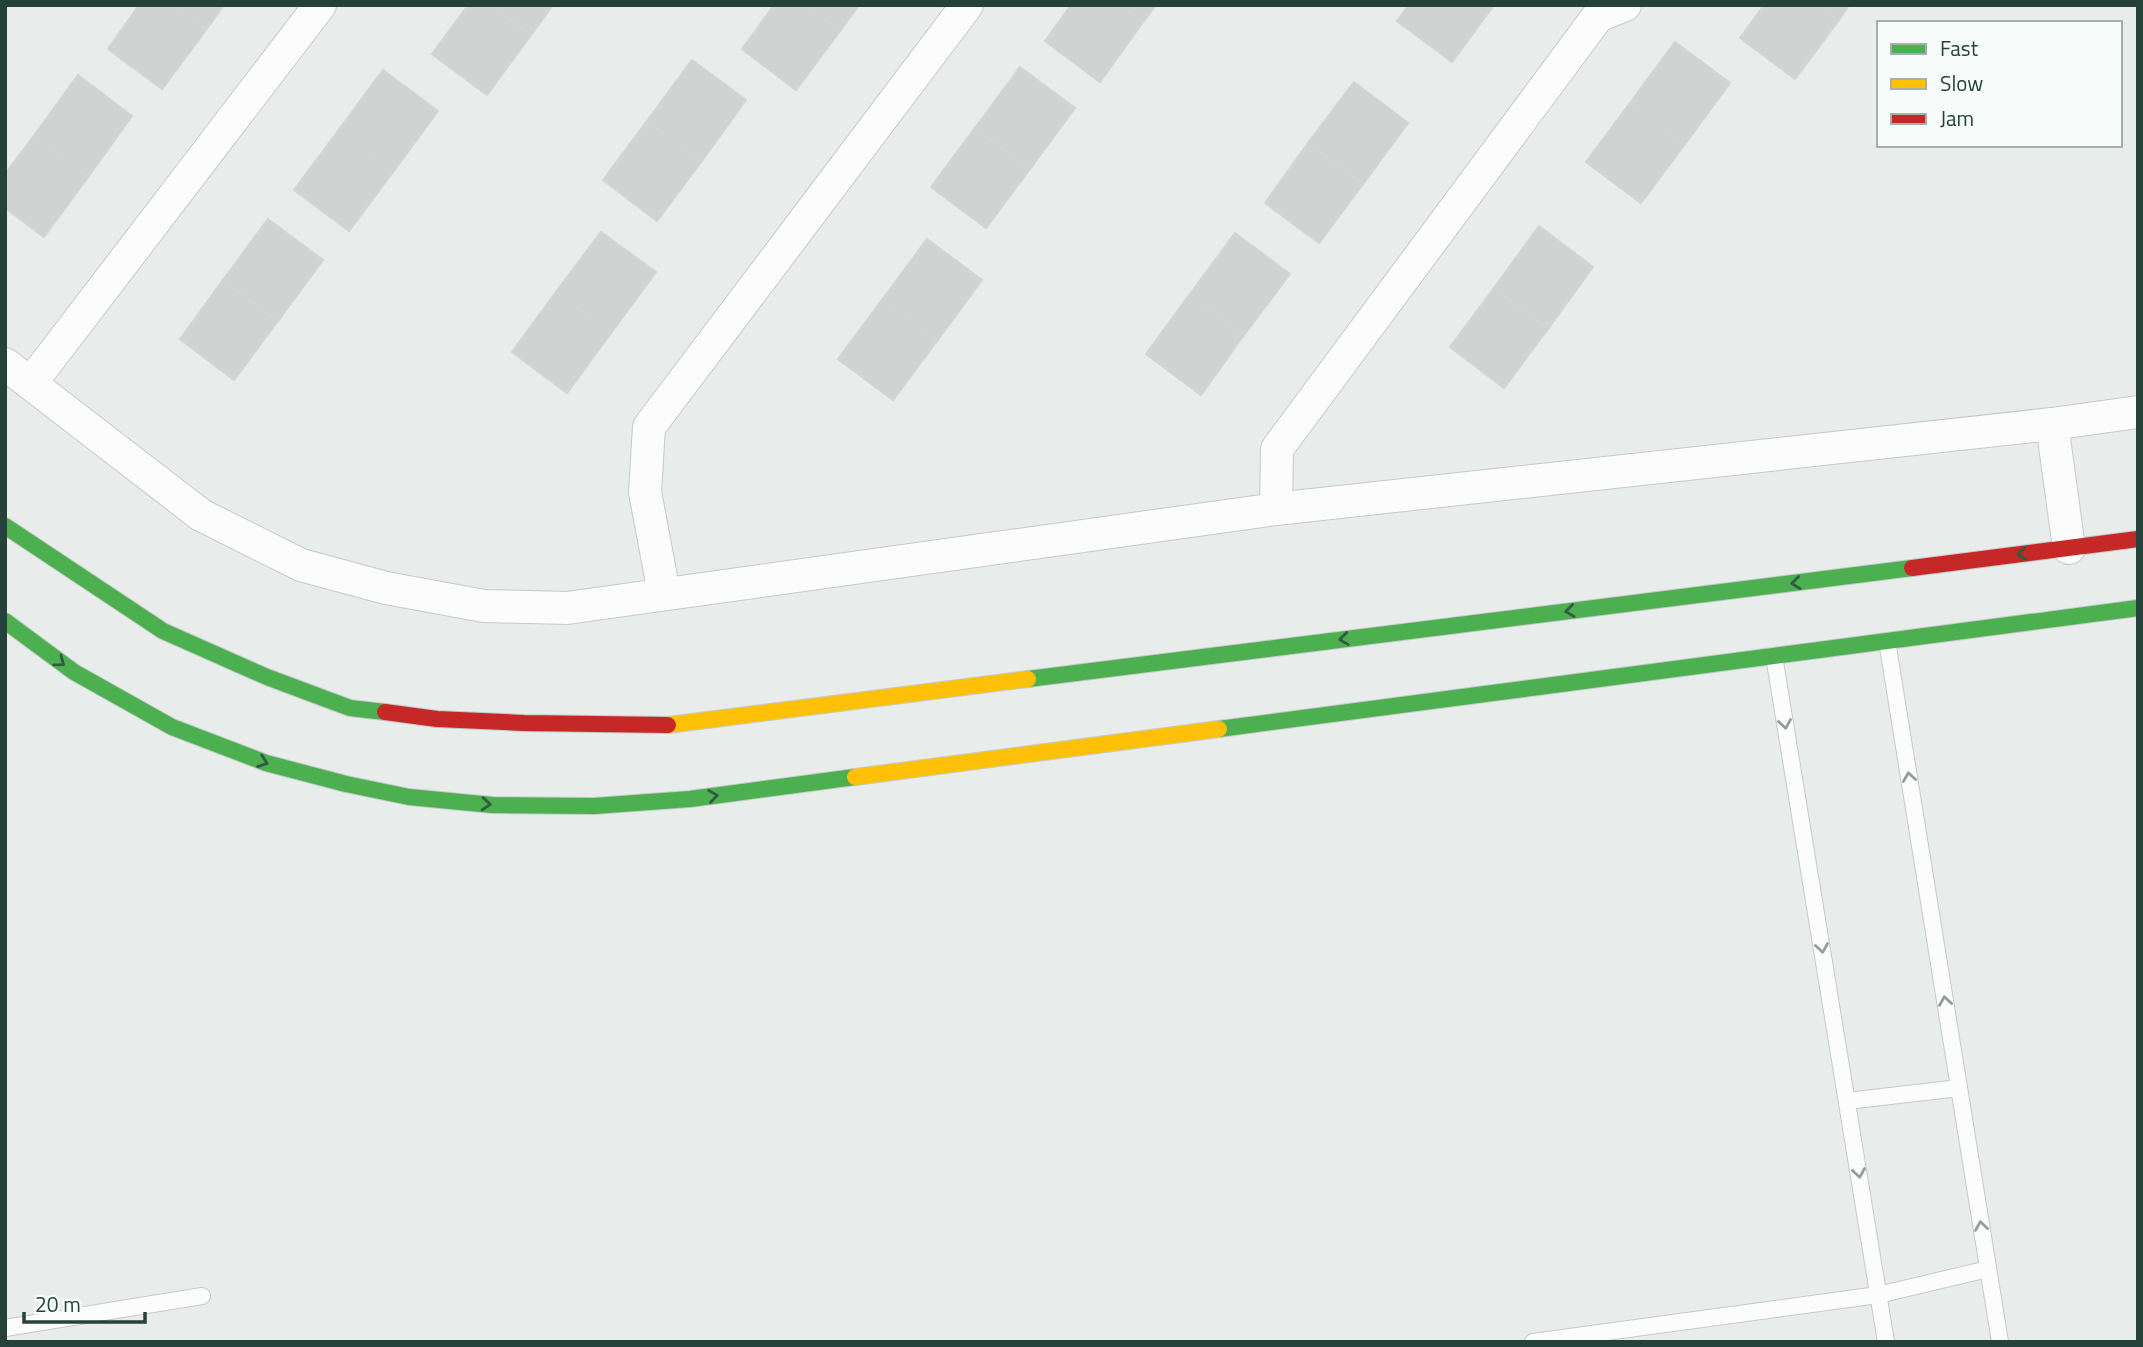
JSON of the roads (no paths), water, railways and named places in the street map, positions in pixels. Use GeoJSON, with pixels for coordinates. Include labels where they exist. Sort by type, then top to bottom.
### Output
{"type":"FeatureCollection","features":[{"type":"Feature","properties":{"kind":"main road"},"geometry":{"type":"LineString","coordinates":[[5,526],[163,631],[267,677],[350,708],[437,719],[664,725],[2138,538]]}},
{"type":"Feature","properties":{"kind":"main road"},"geometry":{"type":"LineString","coordinates":[[5,621],[74,672],[172,727],[266,763],[409,797],[492,805],[594,806],[690,799],[2138,608]]}},
{"type":"Feature","properties":{"kind":"street"},"geometry":{"type":"LineString","coordinates":[[31,383],[320,5]]}},
{"type":"Feature","properties":{"kind":"street"},"geometry":{"type":"LineString","coordinates":[[664,593],[645,492],[649,427],[967,5]]}},
{"type":"Feature","properties":{"kind":"street"},"geometry":{"type":"LineString","coordinates":[[1276,509],[1278,449],[1607,9]]}},
{"type":"Feature","properties":{"kind":"street"},"geometry":{"type":"LineString","coordinates":[[5,364],[201,515],[301,565],[386,587],[484,606],[567,608],[1276,509],[2052,424],[2138,412]]}},
{"type":"Feature","properties":{"kind":"street"},"geometry":{"type":"LineString","coordinates":[[2052,424],[2069,548]]}},
{"type":"Feature","properties":{"kind":"lane"},"geometry":{"type":"LineString","coordinates":[[1887,641],[2000,1342]]}},
{"type":"Feature","properties":{"kind":"lane"},"geometry":{"type":"LineString","coordinates":[[1774,656],[1886,1342]]}},
{"type":"Feature","properties":{"kind":"lane"},"geometry":{"type":"LineString","coordinates":[[1847,1101],[1959,1088]]}},
{"type":"Feature","properties":{"kind":"lane"},"geometry":{"type":"LineString","coordinates":[[1533,1342],[1878,1295],[1988,1269]]}},
{"type":"Feature","properties":{"kind":"lane"},"geometry":{"type":"LineString","coordinates":[[5,1328],[202,1296]]}}]}
